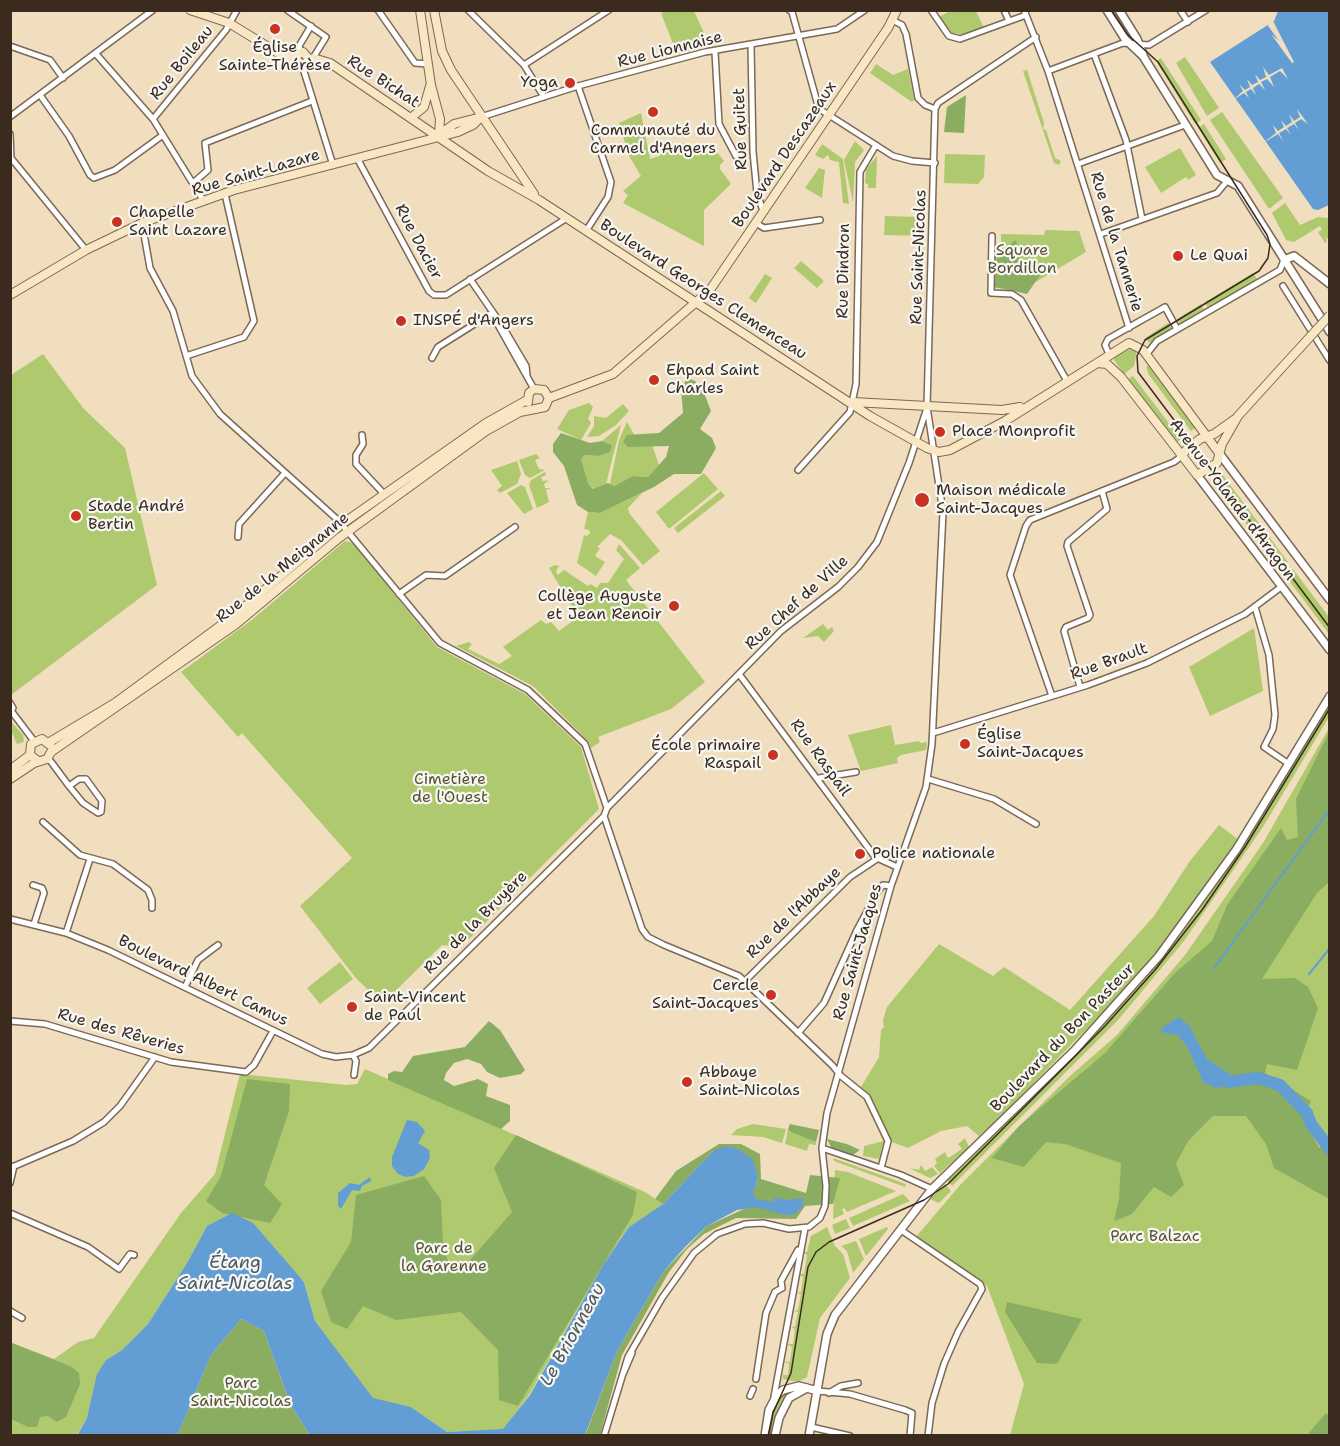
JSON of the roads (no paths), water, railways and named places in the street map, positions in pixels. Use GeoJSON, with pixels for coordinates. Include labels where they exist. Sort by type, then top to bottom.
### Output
{"type":"FeatureCollection","features":[{"type":"Feature","properties":{"kind":"main road","name":"Rue Bichat"},"geometry":{"type":"LineString","coordinates":[[190,10],[229,23],[283,56],[330,63],[439,135]]}},
{"type":"Feature","properties":{"kind":"main road"},"geometry":{"type":"LineString","coordinates":[[420,10],[427,64],[440,119],[439,135]]}},
{"type":"Feature","properties":{"kind":"main road","name":"Boulevard Georges Clemenceau"},"geometry":{"type":"LineString","coordinates":[[434,10],[442,51],[481,117],[523,181],[539,200]]}},
{"type":"Feature","properties":{"kind":"main road","name":"Boulevard Descazeaux"},"geometry":{"type":"LineString","coordinates":[[698,303],[710,290],[756,224],[897,11]]}},
{"type":"Feature","properties":{"kind":"main road"},"geometry":{"type":"LineString","coordinates":[[301,52],[305,60]]}},
{"type":"Feature","properties":{"kind":"main road"},"geometry":{"type":"LineString","coordinates":[[412,117],[424,107],[431,85]]}},
{"type":"Feature","properties":{"kind":"main road","name":"Rue Saint-Lazare"},"geometry":{"type":"LineString","coordinates":[[10,295],[86,250],[142,223],[203,200],[439,135],[458,132],[473,125],[481,117]]}},
{"type":"Feature","properties":{"kind":"main road","name":"Boulevard Georges Clemenceau"},"geometry":{"type":"LineString","coordinates":[[439,135],[489,171],[539,200],[852,402]]}},
{"type":"Feature","properties":{"kind":"main road"},"geometry":{"type":"LineString","coordinates":[[549,398],[544,390],[534,389],[527,400],[532,408],[545,407],[549,398],[613,374],[698,303]]}},
{"type":"Feature","properties":{"kind":"main road"},"geometry":{"type":"LineString","coordinates":[[1182,456],[1186,450],[1206,436],[1214,434],[1238,416],[1329,315]]}},
{"type":"Feature","properties":{"kind":"main road","name":"Avenue Yolande d’Aragon"},"geometry":{"type":"LineString","coordinates":[[1110,353],[1129,343],[1137,345],[1147,353],[1219,453]]}},
{"type":"Feature","properties":{"kind":"main road"},"geometry":{"type":"LineString","coordinates":[[852,402],[915,443],[933,451],[950,450],[1005,421],[1110,353],[1112,367]]}},
{"type":"Feature","properties":{"kind":"main road"},"geometry":{"type":"LineString","coordinates":[[1097,363],[1112,367]]}},
{"type":"Feature","properties":{"kind":"main road","name":"Avenue Yolande d’Aragon"},"geometry":{"type":"LineString","coordinates":[[1112,367],[1197,475]]}},
{"type":"Feature","properties":{"kind":"main road","name":"Rue de la Meignanne"},"geometry":{"type":"LineString","coordinates":[[50,755],[235,625],[387,498],[486,423],[527,400]]}},
{"type":"Feature","properties":{"kind":"main road"},"geometry":{"type":"LineString","coordinates":[[852,402],[1002,410],[1025,406]]}},
{"type":"Feature","properties":{"kind":"main road","name":"Rue de la Meignanne"},"geometry":{"type":"LineString","coordinates":[[48,742],[115,703],[235,615],[342,524],[387,498],[486,431],[511,416],[532,408]]}},
{"type":"Feature","properties":{"kind":"main road"},"geometry":{"type":"LineString","coordinates":[[1197,475],[1217,463],[1219,453],[1238,416]]}},
{"type":"Feature","properties":{"kind":"main road"},"geometry":{"type":"LineString","coordinates":[[10,779],[50,755],[48,742],[40,739],[34,741],[29,748],[30,755],[39,761]]}},
{"type":"Feature","properties":{"kind":"main road"},"geometry":{"type":"LineString","coordinates":[[10,770],[30,755]]}},
{"type":"Feature","properties":{"kind":"street"},"geometry":{"type":"LineString","coordinates":[[10,116],[153,10]]}},
{"type":"Feature","properties":{"kind":"street","name":"Rue Boileau"},"geometry":{"type":"LineString","coordinates":[[153,118],[237,10]]}},
{"type":"Feature","properties":{"kind":"street"},"geometry":{"type":"LineString","coordinates":[[287,10],[326,37],[305,60],[312,101],[333,165]]}},
{"type":"Feature","properties":{"kind":"street"},"geometry":{"type":"LineString","coordinates":[[378,10],[415,63],[427,64]]}},
{"type":"Feature","properties":{"kind":"street"},"geometry":{"type":"LineString","coordinates":[[468,10],[524,65],[544,97]]}},
{"type":"Feature","properties":{"kind":"street"},"geometry":{"type":"LineString","coordinates":[[524,65],[609,10]]}},
{"type":"Feature","properties":{"kind":"street","name":"Rue Lionnaise"},"geometry":{"type":"LineString","coordinates":[[481,117],[578,86],[715,52],[837,28],[865,10]]}},
{"type":"Feature","properties":{"kind":"street"},"geometry":{"type":"LineString","coordinates":[[931,10],[949,36],[956,39],[963,39],[1025,13]]}},
{"type":"Feature","properties":{"kind":"street"},"geometry":{"type":"LineString","coordinates":[[1004,10],[1009,21]]}},
{"type":"Feature","properties":{"kind":"street"},"geometry":{"type":"LineString","coordinates":[[1107,10],[1131,44],[1143,56],[1217,175],[1238,186],[1329,333]]}},
{"type":"Feature","properties":{"kind":"street"},"geometry":{"type":"LineString","coordinates":[[1119,10],[1141,46],[1143,56]]}},
{"type":"Feature","properties":{"kind":"street"},"geometry":{"type":"LineString","coordinates":[[1180,10],[1188,22]]}},
{"type":"Feature","properties":{"kind":"street"},"geometry":{"type":"LineString","coordinates":[[1048,71],[1123,43],[1149,45],[1206,10]]}},
{"type":"Feature","properties":{"kind":"street"},"geometry":{"type":"LineString","coordinates":[[791,11],[821,110],[903,160],[935,163]]}},
{"type":"Feature","properties":{"kind":"street","name":"Rue de la Tannerie"},"geometry":{"type":"LineString","coordinates":[[1025,13],[1048,71],[1129,328]]}},
{"type":"Feature","properties":{"kind":"street"},"geometry":{"type":"LineString","coordinates":[[892,20],[904,28],[918,98],[924,105],[935,109],[938,103],[1036,37]]}},
{"type":"Feature","properties":{"kind":"street"},"geometry":{"type":"LineString","coordinates":[[301,52],[299,46],[311,26]]}},
{"type":"Feature","properties":{"kind":"street","name":"Rue Guitet"},"geometry":{"type":"LineString","coordinates":[[751,45],[753,152],[757,193],[764,211]]}},
{"type":"Feature","properties":{"kind":"street"},"geometry":{"type":"LineString","coordinates":[[10,46],[50,60],[63,78]]}},
{"type":"Feature","properties":{"kind":"street"},"geometry":{"type":"LineString","coordinates":[[715,52],[719,124],[736,156]]}},
{"type":"Feature","properties":{"kind":"street"},"geometry":{"type":"LineString","coordinates":[[96,54],[153,118],[203,200]]}},
{"type":"Feature","properties":{"kind":"street"},"geometry":{"type":"LineString","coordinates":[[1094,54],[1126,146],[1142,219]]}},
{"type":"Feature","properties":{"kind":"street"},"geometry":{"type":"LineString","coordinates":[[578,86],[611,182],[608,197],[586,231]]}},
{"type":"Feature","properties":{"kind":"street"},"geometry":{"type":"LineString","coordinates":[[40,95],[69,136],[90,175],[94,178],[115,170],[164,135]]}},
{"type":"Feature","properties":{"kind":"street"},"geometry":{"type":"LineString","coordinates":[[193,183],[208,170],[205,142],[312,101]]}},
{"type":"Feature","properties":{"kind":"street","name":"Rue Saint-Nicolas"},"geometry":{"type":"LineString","coordinates":[[927,407],[935,109]]}},
{"type":"Feature","properties":{"kind":"street"},"geometry":{"type":"LineString","coordinates":[[1078,164],[1185,125]]}},
{"type":"Feature","properties":{"kind":"street"},"geometry":{"type":"LineString","coordinates":[[10,134],[11,158],[86,250]]}},
{"type":"Feature","properties":{"kind":"street","name":"Rue Dindron"},"geometry":{"type":"LineString","coordinates":[[852,402],[856,384],[860,172],[876,145]]}},
{"type":"Feature","properties":{"kind":"street","name":"Rue Dacier"},"geometry":{"type":"LineString","coordinates":[[357,158],[429,291],[434,295],[446,295],[567,218]]}},
{"type":"Feature","properties":{"kind":"street"},"geometry":{"type":"LineString","coordinates":[[1101,234],[1217,193],[1227,181]]}},
{"type":"Feature","properties":{"kind":"street"},"geometry":{"type":"LineString","coordinates":[[186,356],[244,337],[254,321],[225,194]]}},
{"type":"Feature","properties":{"kind":"street"},"geometry":{"type":"LineString","coordinates":[[756,224],[766,228],[820,220]]}},
{"type":"Feature","properties":{"kind":"street"},"geometry":{"type":"LineString","coordinates":[[142,223],[150,267],[173,311],[192,375],[220,414],[342,524],[440,643],[528,690],[585,744],[608,808]]}},
{"type":"Feature","properties":{"kind":"street"},"geometry":{"type":"LineString","coordinates":[[992,236],[991,293],[1012,294],[1021,300],[1068,381]]}},
{"type":"Feature","properties":{"kind":"street"},"geometry":{"type":"LineString","coordinates":[[1147,353],[1157,341],[1280,270],[1284,260],[1294,256],[1329,284]]}},
{"type":"Feature","properties":{"kind":"street"},"geometry":{"type":"LineString","coordinates":[[470,279],[497,321],[521,370],[534,389]]}},
{"type":"Feature","properties":{"kind":"street"},"geometry":{"type":"LineString","coordinates":[[1283,286],[1329,361]]}},
{"type":"Feature","properties":{"kind":"street"},"geometry":{"type":"LineString","coordinates":[[1110,353],[1106,342],[1165,307],[1177,329]]}},
{"type":"Feature","properties":{"kind":"street"},"geometry":{"type":"LineString","coordinates":[[432,358],[438,347],[492,313]]}},
{"type":"Feature","properties":{"kind":"street"},"geometry":{"type":"LineString","coordinates":[[798,470],[850,412],[852,402]]}},
{"type":"Feature","properties":{"kind":"street"},"geometry":{"type":"LineString","coordinates":[[915,443],[927,407]]}},
{"type":"Feature","properties":{"kind":"street"},"geometry":{"type":"LineString","coordinates":[[927,407],[933,451]]}},
{"type":"Feature","properties":{"kind":"street"},"geometry":{"type":"LineString","coordinates":[[363,435],[363,444],[356,455],[356,464],[387,498]]}},
{"type":"Feature","properties":{"kind":"street","name":"Rue Chef de Ville"},"geometry":{"type":"LineString","coordinates":[[608,808],[781,631],[849,577],[875,546],[915,443]]}},
{"type":"Feature","properties":{"kind":"street","name":"Rue Saint-Jacques"},"geometry":{"type":"LineString","coordinates":[[774,1399],[800,1245],[805,1228],[817,1222],[825,1206],[826,1186],[822,1148],[838,1071],[877,942],[891,886],[928,779],[933,733],[943,512],[933,451]]}},
{"type":"Feature","properties":{"kind":"street","name":"Avenue Yolande d’Aragon"},"geometry":{"type":"LineString","coordinates":[[1219,453],[1329,600]]}},
{"type":"Feature","properties":{"kind":"street"},"geometry":{"type":"LineString","coordinates":[[1052,696],[1010,569],[1023,531],[1030,520],[1174,462],[1182,456]]}},
{"type":"Feature","properties":{"kind":"street"},"geometry":{"type":"LineString","coordinates":[[238,537],[239,524],[285,473]]}},
{"type":"Feature","properties":{"kind":"street","name":"Avenue Yolande d’Aragon"},"geometry":{"type":"LineString","coordinates":[[1197,475],[1329,650]]}},
{"type":"Feature","properties":{"kind":"street"},"geometry":{"type":"LineString","coordinates":[[1080,687],[1064,631],[1066,627],[1088,618],[1089,613],[1067,546],[1068,542],[1107,509],[1102,491]]}},
{"type":"Feature","properties":{"kind":"street"},"geometry":{"type":"LineString","coordinates":[[399,594],[426,575],[445,576],[515,527]]}},
{"type":"Feature","properties":{"kind":"street","name":"Rue Brault"},"geometry":{"type":"LineString","coordinates":[[933,733],[1080,687],[1161,657],[1255,607],[1281,587]]}},
{"type":"Feature","properties":{"kind":"street"},"geometry":{"type":"LineString","coordinates":[[1255,607],[1269,655],[1275,715],[1273,729],[1264,747],[1289,764]]}},
{"type":"Feature","properties":{"kind":"street","name":"Rue Raspail"},"geometry":{"type":"LineString","coordinates":[[739,674],[819,778],[877,860]]}},
{"type":"Feature","properties":{"kind":"street","name":"Boulevard du Bon Pasteur"},"geometry":{"type":"LineString","coordinates":[[810,1431],[832,1320],[932,1189],[1074,1051],[1136,983],[1205,895],[1289,764],[1329,696]]}},
{"type":"Feature","properties":{"kind":"street"},"geometry":{"type":"LineString","coordinates":[[10,703],[11,713],[34,741]]}},
{"type":"Feature","properties":{"kind":"street"},"geometry":{"type":"LineString","coordinates":[[50,755],[69,786],[87,807],[98,813],[101,812],[102,801],[86,779],[81,778],[69,786]]}},
{"type":"Feature","properties":{"kind":"street"},"geometry":{"type":"LineString","coordinates":[[819,778],[856,772]]}},
{"type":"Feature","properties":{"kind":"street"},"geometry":{"type":"LineString","coordinates":[[928,779],[994,799],[1036,824]]}},
{"type":"Feature","properties":{"kind":"street","name":"Rue de la Bruyère"},"geometry":{"type":"LineString","coordinates":[[357,1054],[377,1043],[604,816],[608,808]]}},
{"type":"Feature","properties":{"kind":"street"},"geometry":{"type":"LineString","coordinates":[[604,816],[642,929],[648,937],[736,974],[867,1097],[887,1138],[888,1148],[880,1168]]}},
{"type":"Feature","properties":{"kind":"street"},"geometry":{"type":"LineString","coordinates":[[43,822],[80,855],[113,864],[148,890],[152,908]]}},
{"type":"Feature","properties":{"kind":"street"},"geometry":{"type":"LineString","coordinates":[[66,933],[90,859]]}},
{"type":"Feature","properties":{"kind":"street"},"geometry":{"type":"LineString","coordinates":[[877,860],[897,867]]}},
{"type":"Feature","properties":{"kind":"street","name":"Rue de l'Abbaye"},"geometry":{"type":"LineString","coordinates":[[745,981],[850,877],[877,860]]}},
{"type":"Feature","properties":{"kind":"street"},"geometry":{"type":"LineString","coordinates":[[33,885],[42,888],[44,893],[34,924]]}},
{"type":"Feature","properties":{"kind":"street"},"geometry":{"type":"LineString","coordinates":[[798,1033],[824,1003],[857,930],[878,891],[883,885],[891,886]]}},
{"type":"Feature","properties":{"kind":"street","name":"Boulevard Albert Camus"},"geometry":{"type":"LineString","coordinates":[[10,919],[66,933],[185,987],[322,1054],[336,1057],[357,1054]]}},
{"type":"Feature","properties":{"kind":"street"},"geometry":{"type":"LineString","coordinates":[[185,987],[198,960],[218,945]]}},
{"type":"Feature","properties":{"kind":"street","name":"Rue des Rêveries"},"geometry":{"type":"LineString","coordinates":[[10,1022],[45,1024],[154,1057],[246,1072],[254,1065],[273,1031]]}},
{"type":"Feature","properties":{"kind":"street"},"geometry":{"type":"LineString","coordinates":[[354,1075],[357,1054]]}},
{"type":"Feature","properties":{"kind":"street"},"geometry":{"type":"LineString","coordinates":[[10,1183],[12,1167],[73,1141],[104,1122],[120,1106],[154,1057]]}},
{"type":"Feature","properties":{"kind":"street"},"geometry":{"type":"LineString","coordinates":[[822,1148],[932,1189]]}},
{"type":"Feature","properties":{"kind":"street"},"geometry":{"type":"LineString","coordinates":[[10,1213],[88,1247],[119,1269],[130,1254],[134,1255]]}},
{"type":"Feature","properties":{"kind":"street"},"geometry":{"type":"LineString","coordinates":[[604,1436],[623,1374],[632,1353],[672,1282],[706,1240],[730,1227],[746,1224],[805,1228]]}},
{"type":"Feature","properties":{"kind":"street"},"geometry":{"type":"LineString","coordinates":[[901,1230],[980,1284],[981,1291],[957,1332],[940,1375],[932,1403],[928,1436]]}},
{"type":"Feature","properties":{"kind":"street"},"geometry":{"type":"LineString","coordinates":[[782,1288],[781,1281],[800,1245]]}},
{"type":"Feature","properties":{"kind":"street"},"geometry":{"type":"LineString","coordinates":[[756,1379],[766,1312],[775,1292],[782,1288],[793,1292]]}},
{"type":"Feature","properties":{"kind":"street"},"geometry":{"type":"LineString","coordinates":[[10,1311],[22,1318]]}},
{"type":"Feature","properties":{"kind":"street"},"geometry":{"type":"LineString","coordinates":[[777,1380],[783,1390]]}},
{"type":"Feature","properties":{"kind":"street"},"geometry":{"type":"LineString","coordinates":[[829,1393],[841,1386],[858,1383]]}},
{"type":"Feature","properties":{"kind":"street"},"geometry":{"type":"LineString","coordinates":[[765,1436],[769,1410],[774,1399],[783,1390],[799,1386],[829,1393],[850,1394],[912,1413],[910,1436]]}},
{"type":"Feature","properties":{"kind":"street"},"geometry":{"type":"LineString","coordinates":[[775,1436],[779,1418],[789,1398],[807,1388]]}},
{"type":"Feature","properties":{"kind":"street"},"geometry":{"type":"LineString","coordinates":[[750,1396],[753,1389]]}},
{"type":"Feature","properties":{"kind":"street"},"geometry":{"type":"LineString","coordinates":[[810,1431],[849,1435]]}},
{"type":"Feature","properties":{"kind":"water"},"geometry":{"type":"Polygon","coordinates":[[[1278,11],[1329,11],[1329,205],[1318,210],[1313,209],[1210,62],[1274,21],[1278,11]]]}},
{"type":"Feature","properties":{"kind":"water"},"geometry":{"type":"Polygon","coordinates":[[[1179,1017],[1190,1027],[1207,1059],[1234,1077],[1226,1086],[1216,1088],[1203,1082],[1188,1048],[1178,1035],[1160,1032],[1163,1027],[1179,1017]]]}},
{"type":"Feature","properties":{"kind":"water"},"geometry":{"type":"Polygon","coordinates":[[[407,1120],[417,1122],[425,1131],[418,1143],[429,1150],[430,1158],[424,1169],[414,1176],[406,1177],[398,1174],[392,1166],[392,1157],[407,1120]]]}},
{"type":"Feature","properties":{"kind":"water","name":"Étang Saint-Nicolas"},"geometry":{"type":"Polygon","coordinates":[[[726,1146],[738,1149],[753,1160],[758,1178],[753,1193],[756,1199],[773,1202],[775,1197],[786,1200],[804,1198],[802,1209],[796,1214],[786,1215],[756,1207],[737,1210],[707,1226],[686,1246],[663,1272],[617,1351],[585,1435],[310,1435],[291,1406],[264,1331],[241,1319],[211,1355],[179,1432],[172,1436],[77,1436],[87,1418],[97,1374],[106,1360],[122,1350],[148,1324],[187,1263],[207,1226],[232,1213],[253,1223],[304,1282],[315,1321],[373,1398],[411,1407],[447,1432],[503,1429],[530,1395],[603,1265],[629,1227],[663,1204],[713,1151],[726,1146]]]}},
{"type":"Feature","properties":{"kind":"water"},"geometry":{"type":"Polygon","coordinates":[[[370,1177],[371,1181],[362,1186],[360,1191],[352,1190],[341,1209],[338,1206],[338,1193],[350,1183],[359,1185],[370,1177]]]}},
{"type":"Feature","properties":{"kind":"waterway"},"geometry":{"type":"LineString","coordinates":[[1214,968],[1330,809]]}},
{"type":"Feature","properties":{"kind":"waterway"},"geometry":{"type":"LineString","coordinates":[[1309,974],[1330,948]]}},
{"type":"Feature","properties":{"kind":"waterway","name":"Le Brionneau"},"geometry":{"type":"LineString","coordinates":[[1216,1077],[1228,1082],[1258,1078],[1280,1085],[1307,1113],[1311,1124],[1330,1149]]}},
{"type":"Feature","properties":{"kind":"tram line"},"geometry":{"type":"LineString","coordinates":[[1111,10],[1127,34],[1158,62],[1267,235],[1270,244],[1268,258],[1259,271],[1145,340],[1137,356],[1138,372],[1330,628]]}},
{"type":"Feature","properties":{"kind":"tram line"},"geometry":{"type":"LineString","coordinates":[[768,1436],[773,1413],[791,1373],[808,1267],[816,1252],[829,1242],[924,1200],[948,1184],[1105,1026],[1155,970],[1202,910],[1245,847],[1330,708]]}},
{"type":"Feature","properties":{"kind":"place","name":"Église Sainte-Thérèse"},"geometry":{"type":"Point","coordinates":[275,29]}},
{"type":"Feature","properties":{"kind":"place","name":"Yoga"},"geometry":{"type":"Point","coordinates":[570,83]}},
{"type":"Feature","properties":{"kind":"place","name":"Communauté du Carmel d'Angers"},"geometry":{"type":"Point","coordinates":[653,112]}},
{"type":"Feature","properties":{"kind":"place","name":"Chapelle Saint Lazare"},"geometry":{"type":"Point","coordinates":[117,222]}},
{"type":"Feature","properties":{"kind":"place","name":"Le Quai"},"geometry":{"type":"Point","coordinates":[1178,256]}},
{"type":"Feature","properties":{"kind":"place","name":"INSPÉ d'Angers"},"geometry":{"type":"Point","coordinates":[401,321]}},
{"type":"Feature","properties":{"kind":"place","name":"Ehpad Saint Charles"},"geometry":{"type":"Point","coordinates":[654,380]}},
{"type":"Feature","properties":{"kind":"place","name":"Place Monprofit"},"geometry":{"type":"Point","coordinates":[940,432]}},
{"type":"Feature","properties":{"kind":"place","name":"Maison médicale Saint-Jacques"},"geometry":{"type":"Point","coordinates":[922,500]}},
{"type":"Feature","properties":{"kind":"place","name":"Stade André Bertin"},"geometry":{"type":"Point","coordinates":[76,516]}},
{"type":"Feature","properties":{"kind":"place","name":"Collège Auguste et Jean Renoir"},"geometry":{"type":"Point","coordinates":[674,606]}},
{"type":"Feature","properties":{"kind":"place","name":"Église Saint-Jacques"},"geometry":{"type":"Point","coordinates":[965,744]}},
{"type":"Feature","properties":{"kind":"place","name":"École primaire Raspail"},"geometry":{"type":"Point","coordinates":[773,755]}},
{"type":"Feature","properties":{"kind":"place","name":"Police nationale"},"geometry":{"type":"Point","coordinates":[860,854]}},
{"type":"Feature","properties":{"kind":"place","name":"Cercle Saint-Jacques"},"geometry":{"type":"Point","coordinates":[771,995]}},
{"type":"Feature","properties":{"kind":"place","name":"Saint-Vincent de Paul"},"geometry":{"type":"Point","coordinates":[352,1007]}},
{"type":"Feature","properties":{"kind":"place","name":"Abbaye Saint-Nicolas"},"geometry":{"type":"Point","coordinates":[687,1082]}},
{"type":"Feature","properties":{"kind":"park label","name":"Square Bordillon"},"geometry":{"type":"Point","coordinates":[1022,260]}},
{"type":"Feature","properties":{"kind":"park label","name":"Cimetière de l'Ouest"},"geometry":{"type":"Point","coordinates":[450,789]}},
{"type":"Feature","properties":{"kind":"park label","name":"Parc Balzac"},"geometry":{"type":"Point","coordinates":[1155,1237]}},
{"type":"Feature","properties":{"kind":"park label","name":"Parc de la Garenne"},"geometry":{"type":"Point","coordinates":[444,1258]}},
{"type":"Feature","properties":{"kind":"park label","name":"Parc Saint-Nicolas"},"geometry":{"type":"Point","coordinates":[241,1393]}}]}
